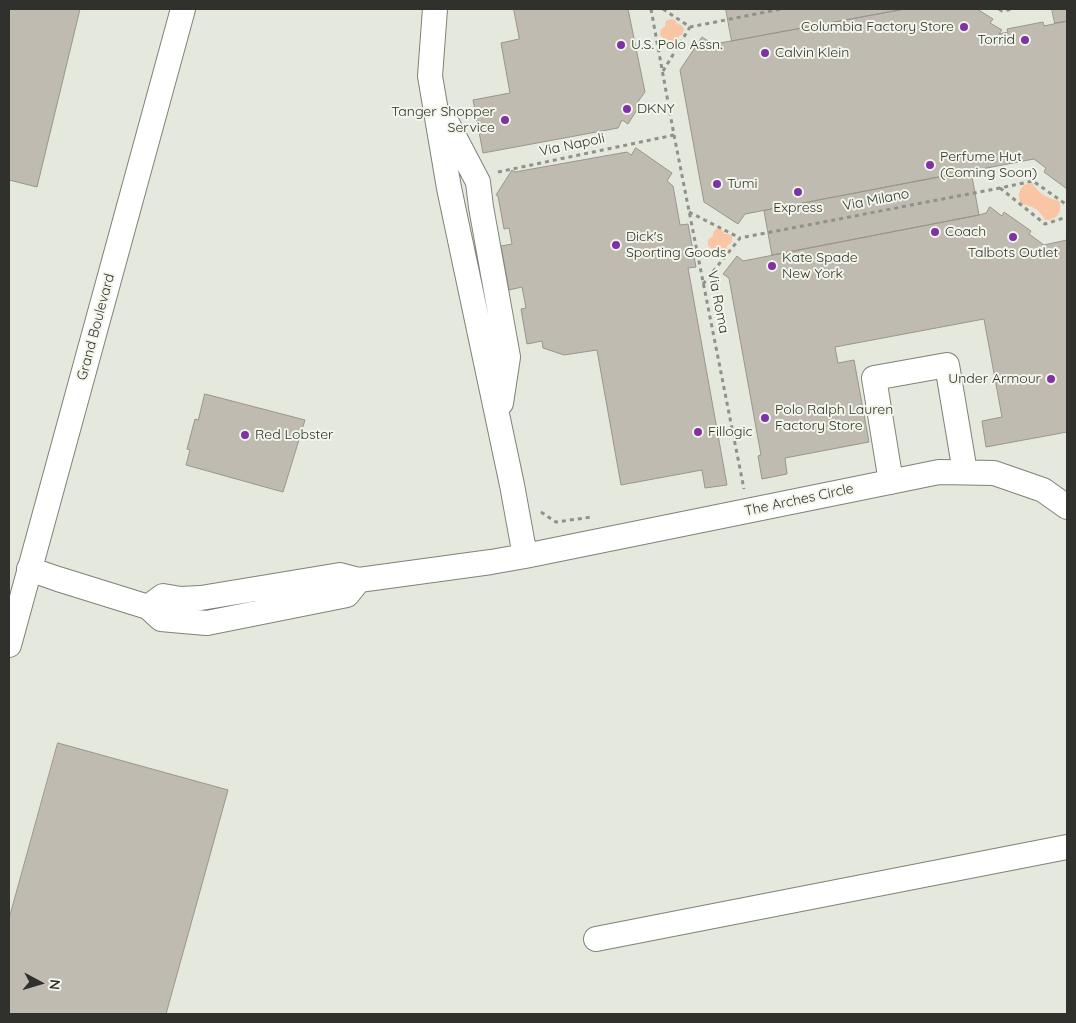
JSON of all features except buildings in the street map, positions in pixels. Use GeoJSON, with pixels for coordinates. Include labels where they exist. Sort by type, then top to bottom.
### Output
{"type":"FeatureCollection","features":[{"type":"Feature","properties":{"kind":"street","name":"Grand Boulevard"},"geometry":{"type":"LineString","coordinates":[[9,645],[183,9]]}},
{"type":"Feature","properties":{"kind":"street"},"geometry":{"type":"LineString","coordinates":[[435,9],[430,76],[449,188],[512,485],[525,556]]}},
{"type":"Feature","properties":{"kind":"street"},"geometry":{"type":"LineString","coordinates":[[434,97],[478,182],[508,357],[498,419]]}},
{"type":"Feature","properties":{"kind":"street"},"geometry":{"type":"LineString","coordinates":[[891,482],[874,378],[946,365],[965,472]]}},
{"type":"Feature","properties":{"kind":"street","name":"The Arches Circle"},"geometry":{"type":"LineString","coordinates":[[30,569],[148,607],[161,619],[207,622],[348,595],[359,580],[525,556],[746,499],[891,482],[939,472],[994,472],[1043,490],[1067,507]]}},
{"type":"Feature","properties":{"kind":"street"},"geometry":{"type":"LineString","coordinates":[[596,939],[1067,847]]}},
{"type":"Feature","properties":{"kind":"path","name":"Via Roma"},"geometry":{"type":"LineString","coordinates":[[651,9],[746,499]]}},
{"type":"Feature","properties":{"kind":"path"},"geometry":{"type":"LineString","coordinates":[[663,9],[690,27],[781,9]]}},
{"type":"Feature","properties":{"kind":"path"},"geometry":{"type":"LineString","coordinates":[[999,9],[1002,11],[1014,9]]}},
{"type":"Feature","properties":{"kind":"path"},"geometry":{"type":"LineString","coordinates":[[663,72],[690,27]]}},
{"type":"Feature","properties":{"kind":"path","name":"Via Napoli"},"geometry":{"type":"LineString","coordinates":[[478,182],[488,174],[674,135]]}},
{"type":"Feature","properties":{"kind":"path","name":"Via Milano"},"geometry":{"type":"LineString","coordinates":[[740,238],[1033,181],[1067,205]]}},
{"type":"Feature","properties":{"kind":"path"},"geometry":{"type":"LineString","coordinates":[[1000,188],[1045,224],[1067,217]]}},
{"type":"Feature","properties":{"kind":"path"},"geometry":{"type":"LineString","coordinates":[[689,212],[740,238],[703,284]]}},
{"type":"Feature","properties":{"kind":"path"},"geometry":{"type":"LineString","coordinates":[[734,490],[746,499]]}},
{"type":"Feature","properties":{"kind":"path"},"geometry":{"type":"LineString","coordinates":[[538,507],[542,514],[556,522],[598,515]]}},
{"type":"Feature","properties":{"kind":"shaded area"},"geometry":{"type":"Polygon","coordinates":[[[670,19],[675,20],[684,29],[683,34],[679,36],[678,42],[675,44],[670,43],[660,35],[666,21],[670,19]]]}},
{"type":"Feature","properties":{"kind":"shaded area"},"geometry":{"type":"Polygon","coordinates":[[[1032,183],[1044,195],[1059,201],[1060,209],[1058,215],[1053,219],[1045,220],[1035,209],[1021,204],[1019,196],[1021,190],[1024,185],[1032,183]]]}},
{"type":"Feature","properties":{"kind":"shaded area"},"geometry":{"type":"Polygon","coordinates":[[[716,229],[721,229],[725,234],[729,234],[732,237],[732,242],[727,246],[726,252],[723,254],[718,253],[708,245],[708,240],[713,236],[716,229]]]}},
{"type":"Feature","properties":{"kind":"place","name":"Columbia Factory Store"},"geometry":{"type":"Point","coordinates":[964,27]}},
{"type":"Feature","properties":{"kind":"place","name":"Torrid"},"geometry":{"type":"Point","coordinates":[1025,40]}},
{"type":"Feature","properties":{"kind":"place","name":"U.S. Polo Assn."},"geometry":{"type":"Point","coordinates":[621,45]}},
{"type":"Feature","properties":{"kind":"place","name":"Calvin Klein"},"geometry":{"type":"Point","coordinates":[765,53]}},
{"type":"Feature","properties":{"kind":"place","name":"DKNY"},"geometry":{"type":"Point","coordinates":[627,109]}},
{"type":"Feature","properties":{"kind":"place","name":"Tanger Shopper Service"},"geometry":{"type":"Point","coordinates":[505,120]}},
{"type":"Feature","properties":{"kind":"place","name":"Perfume Hut (Coming Soon)"},"geometry":{"type":"Point","coordinates":[930,165]}},
{"type":"Feature","properties":{"kind":"place","name":"Tumi"},"geometry":{"type":"Point","coordinates":[717,184]}},
{"type":"Feature","properties":{"kind":"place","name":"Express"},"geometry":{"type":"Point","coordinates":[798,192]}},
{"type":"Feature","properties":{"kind":"place","name":"Coach"},"geometry":{"type":"Point","coordinates":[935,232]}},
{"type":"Feature","properties":{"kind":"place","name":"Talbots Outlet"},"geometry":{"type":"Point","coordinates":[1013,237]}},
{"type":"Feature","properties":{"kind":"place","name":"Dick's Sporting Goods"},"geometry":{"type":"Point","coordinates":[616,245]}},
{"type":"Feature","properties":{"kind":"place","name":"Kate Spade New York"},"geometry":{"type":"Point","coordinates":[772,266]}},
{"type":"Feature","properties":{"kind":"place","name":"Under Armour"},"geometry":{"type":"Point","coordinates":[1051,379]}},
{"type":"Feature","properties":{"kind":"place","name":"Polo Ralph Lauren Factory Store"},"geometry":{"type":"Point","coordinates":[765,418]}},
{"type":"Feature","properties":{"kind":"place","name":"Fillogic"},"geometry":{"type":"Point","coordinates":[698,432]}},
{"type":"Feature","properties":{"kind":"place","name":"Red Lobster"},"geometry":{"type":"Point","coordinates":[245,435]}}]}
